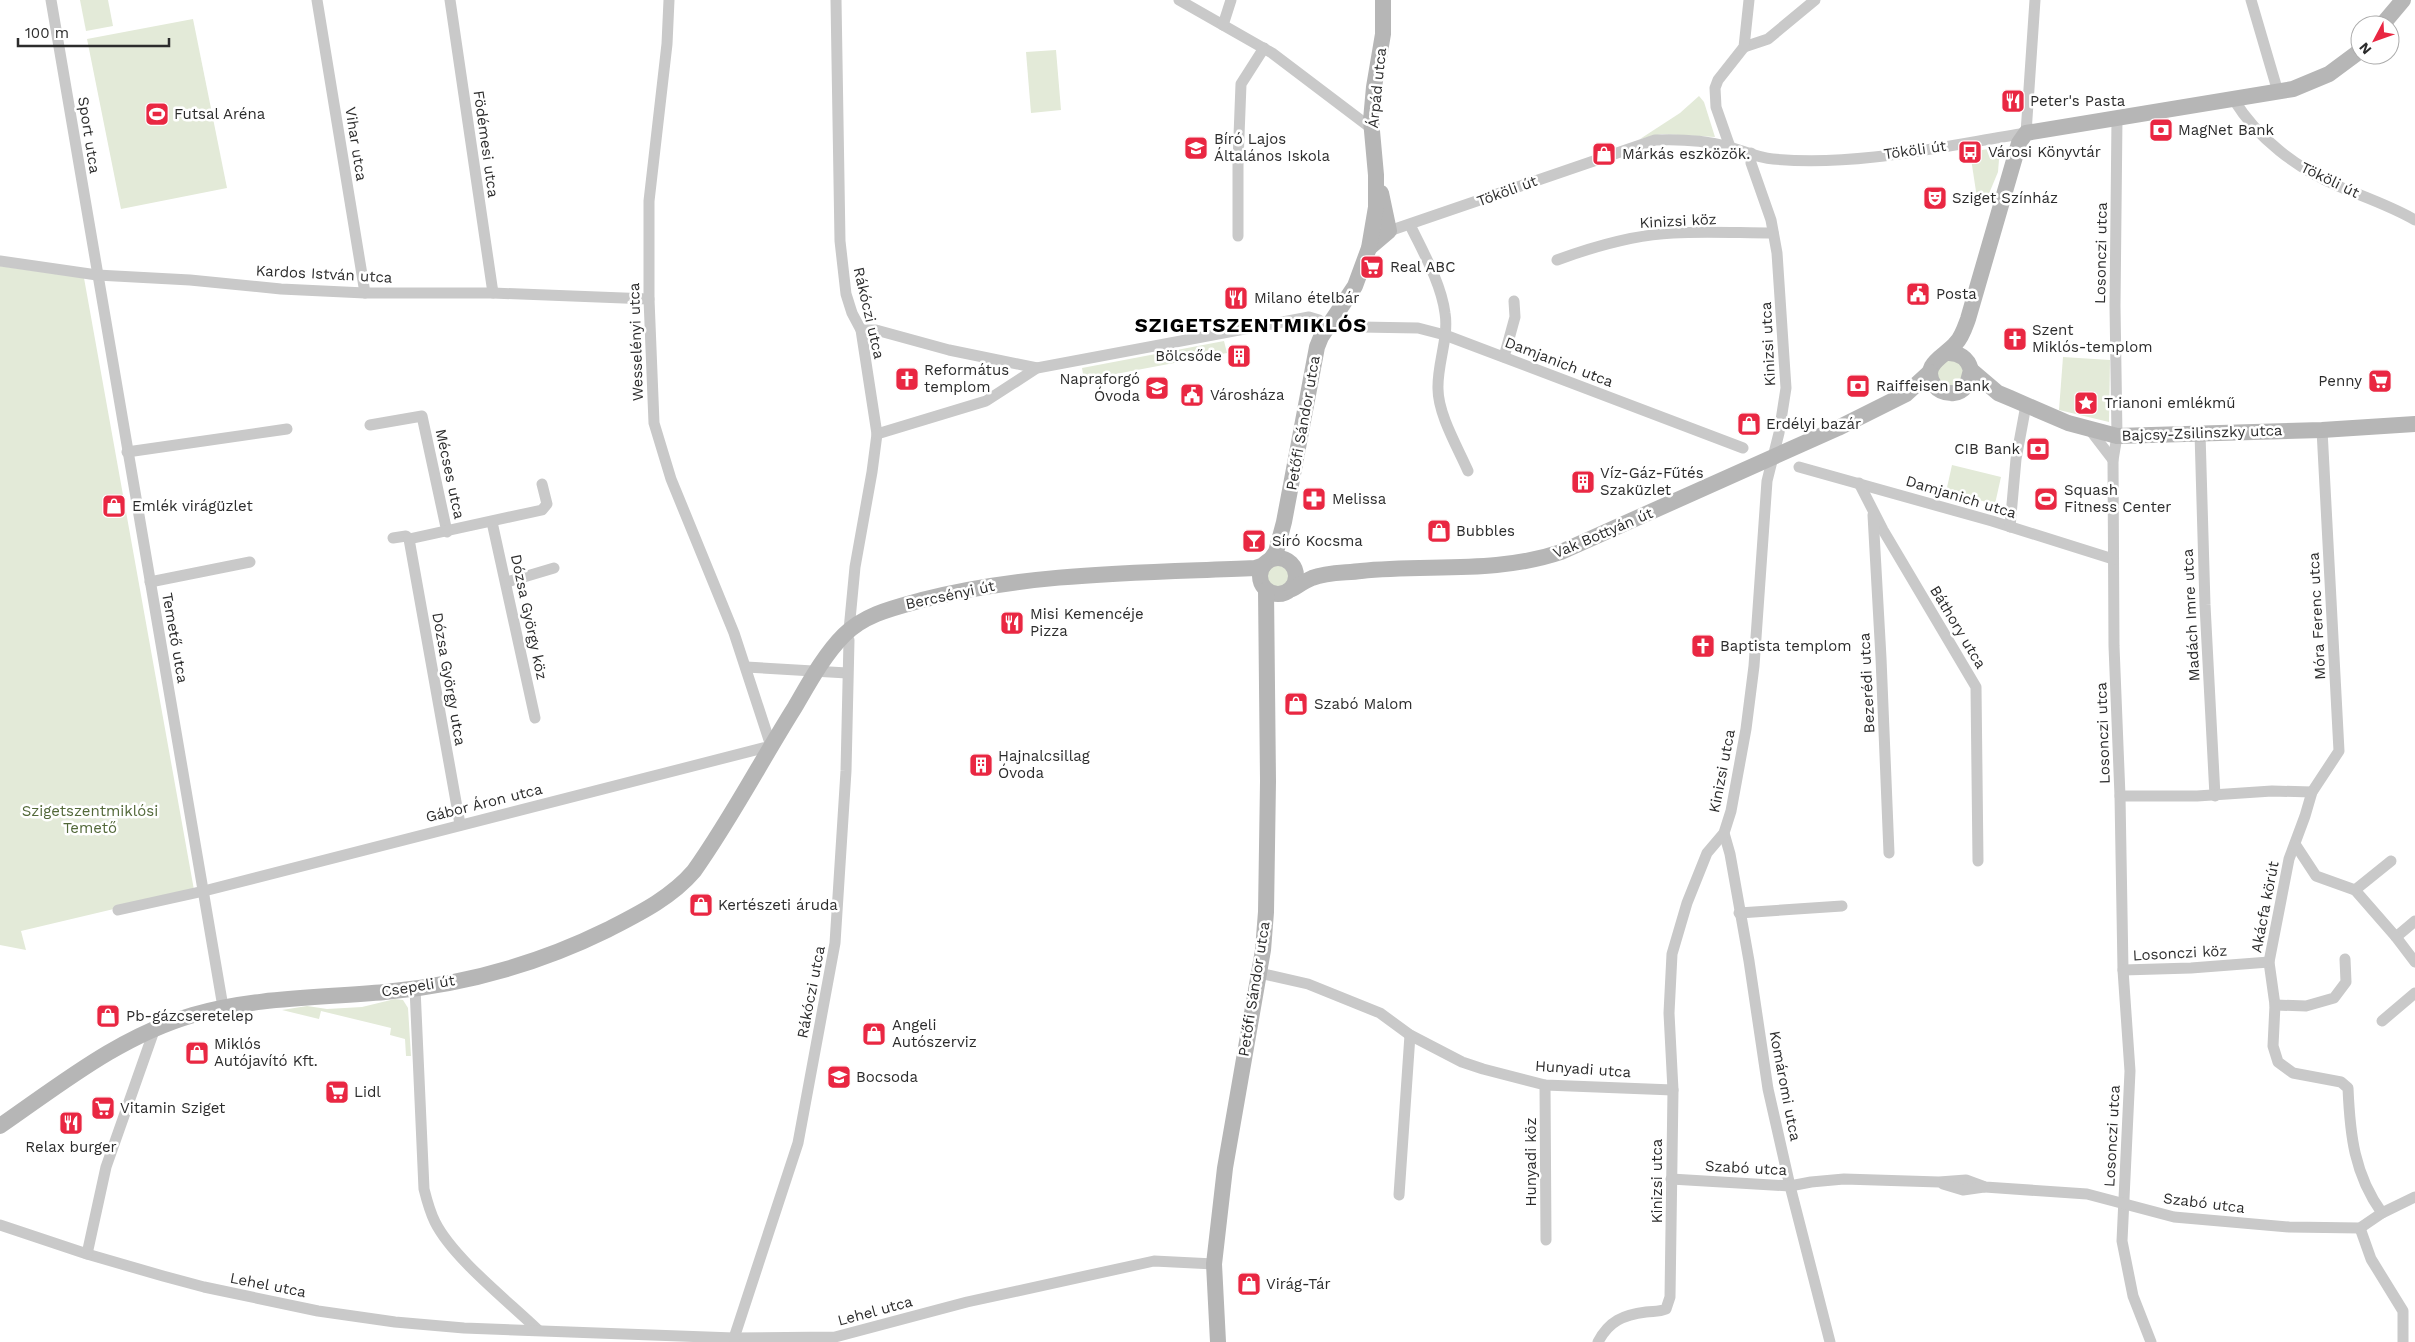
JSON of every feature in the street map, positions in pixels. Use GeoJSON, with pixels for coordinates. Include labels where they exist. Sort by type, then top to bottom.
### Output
{"type":"FeatureCollection","features":[{"type":"Feature","properties":{"kind":"street","name":"Sport utca"},"geometry":{"type":"LineString","coordinates":[[51,0],[97,274]]}},
{"type":"Feature","properties":{"kind":"street","name":"Vihar utca"},"geometry":{"type":"LineString","coordinates":[[316,0],[365,293]]}},
{"type":"Feature","properties":{"kind":"street","name":"Födémesi utca"},"geometry":{"type":"LineString","coordinates":[[450,0],[493,293]]}},
{"type":"Feature","properties":{"kind":"street","name":"Wesselényi utca"},"geometry":{"type":"LineString","coordinates":[[669,0],[668,44],[649,201],[649,299],[654,423],[671,479],[727,614],[746,666],[771,746]]}},
{"type":"Feature","properties":{"kind":"street","name":"Rákóczi utca"},"geometry":{"type":"LineString","coordinates":[[734,1338],[798,1143],[835,943],[846,771],[847,673],[854,567],[872,472],[877,434],[861,330],[852,313],[846,294],[840,242],[836,0]]}},
{"type":"Feature","properties":{"kind":"street"},"geometry":{"type":"LineString","coordinates":[[1179,0],[1264,48],[1371,128]]}},
{"type":"Feature","properties":{"kind":"street"},"geometry":{"type":"LineString","coordinates":[[1223,25],[1231,0]]}},
{"type":"Feature","properties":{"kind":"street","name":"Árpád utca"},"geometry":{"type":"LineString","coordinates":[[1328,327],[1355,286],[1369,248],[1376,207],[1376,175],[1371,128],[1374,88],[1383,34],[1384,0]]}},
{"type":"Feature","properties":{"kind":"street"},"geometry":{"type":"LineString","coordinates":[[1730,147],[1716,107],[1714,88],[1744,46],[1749,0]]}},
{"type":"Feature","properties":{"kind":"street"},"geometry":{"type":"LineString","coordinates":[[1744,46],[1768,39],[1815,0]]}},
{"type":"Feature","properties":{"kind":"street"},"geometry":{"type":"LineString","coordinates":[[1968,319],[1968,371],[1962,390],[1950,394],[1933,384],[1930,372],[1935,360],[1958,342],[1968,319],[2019,144],[2026,133],[2035,0]]}},
{"type":"Feature","properties":{"kind":"street"},"geometry":{"type":"LineString","coordinates":[[2251,0],[2278,92]]}},
{"type":"Feature","properties":{"kind":"street"},"geometry":{"type":"LineString","coordinates":[[2390,15],[2402,1]]}},
{"type":"Feature","properties":{"kind":"street"},"geometry":{"type":"LineString","coordinates":[[1238,236],[1241,84],[1264,48]]}},
{"type":"Feature","properties":{"kind":"street"},"geometry":{"type":"LineString","coordinates":[[2234,100],[2293,89],[2329,74],[2350,58]]}},
{"type":"Feature","properties":{"kind":"street","name":"Tököli út"},"geometry":{"type":"LineString","coordinates":[[1389,231],[1655,140],[1678,138],[1730,147],[1772,159],[1819,160],[1902,153],[2234,100],[2248,121],[2260,134],[2308,171],[2415,220]]}},
{"type":"Feature","properties":{"kind":"street","name":"Losonczi utca"},"geometry":{"type":"LineString","coordinates":[[2117,118],[2115,306],[2117,429],[2113,460],[2114,646],[2120,796],[2123,970],[2130,1071],[2122,1205],[2122,1241],[2132,1296],[2151,1342]]}},
{"type":"Feature","properties":{"kind":"street","name":"Kinizsi utca"},"geometry":{"type":"LineString","coordinates":[[1598,1342],[1605,1330],[1619,1318],[1632,1314],[1660,1312],[1666,1309],[1668,1303],[1672,1246],[1673,1090],[1670,1013],[1672,954],[1687,903],[1707,853],[1724,833],[1731,811],[1752,684],[1766,481],[1779,433],[1786,388],[1783,318],[1774,233],[1750,163],[1751,153]]}},
{"type":"Feature","properties":{"kind":"street","name":"Árpád utca"},"geometry":{"type":"LineString","coordinates":[[1376,175],[1389,231]]}},
{"type":"Feature","properties":{"kind":"street"},"geometry":{"type":"LineString","coordinates":[[1410,225],[1427,261],[1443,304],[1447,324],[1438,388],[1439,401],[1468,471]]}},
{"type":"Feature","properties":{"kind":"street"},"geometry":{"type":"LineString","coordinates":[[1369,248],[1389,231]]}},
{"type":"Feature","properties":{"kind":"street","name":"Kinizsi köz"},"geometry":{"type":"LineString","coordinates":[[1557,260],[1596,246],[1635,237],[1673,233],[1774,233]]}},
{"type":"Feature","properties":{"kind":"street","name":"Kardos István utca"},"geometry":{"type":"LineString","coordinates":[[0,261],[97,274],[190,280],[281,289],[365,293],[493,293],[649,299]]}},
{"type":"Feature","properties":{"kind":"street","name":"Temető utca"},"geometry":{"type":"LineString","coordinates":[[97,274],[223,1007]]}},
{"type":"Feature","properties":{"kind":"street"},"geometry":{"type":"LineString","coordinates":[[1504,356],[1515,317],[1514,301]]}},
{"type":"Feature","properties":{"kind":"street"},"geometry":{"type":"LineString","coordinates":[[861,330],[876,330],[949,350],[1036,368],[1309,317],[1319,320],[1328,327]]}},
{"type":"Feature","properties":{"kind":"street","name":"Petőfi Sándor utca"},"geometry":{"type":"LineString","coordinates":[[1278,562],[1283,549],[1284,522],[1310,392],[1314,356],[1321,337],[1328,327]]}},
{"type":"Feature","properties":{"kind":"street","name":"Damjanich utca"},"geometry":{"type":"LineString","coordinates":[[1360,327],[1418,328],[1445,335],[1742,448]]}},
{"type":"Feature","properties":{"kind":"street"},"geometry":{"type":"LineString","coordinates":[[1946,353],[1959,354],[1968,371]]}},
{"type":"Feature","properties":{"kind":"street"},"geometry":{"type":"LineString","coordinates":[[877,434],[986,401],[1036,368]]}},
{"type":"Feature","properties":{"kind":"street","name":"Bajcsy-Zsilinszky utca"},"geometry":{"type":"LineString","coordinates":[[1968,371],[1998,392],[2068,423],[2090,430],[2117,429],[2200,433],[2322,430],[2415,424]]}},
{"type":"Feature","properties":{"kind":"street","name":"Vak Bottyán út"},"geometry":{"type":"LineString","coordinates":[[1890,403],[1919,384],[1930,372]]}},
{"type":"Feature","properties":{"kind":"street","name":"Vak Bottyán út"},"geometry":{"type":"LineString","coordinates":[[1278,562],[1305,569],[1338,566],[1383,568],[1497,566],[1547,557],[1569,549],[1772,458],[1890,403],[1937,388]]}},
{"type":"Feature","properties":{"kind":"street"},"geometry":{"type":"LineString","coordinates":[[2010,527],[2016,459],[2026,405]]}},
{"type":"Feature","properties":{"kind":"street","name":"Mécses utca"},"geometry":{"type":"LineString","coordinates":[[370,425],[422,416],[447,532]]}},
{"type":"Feature","properties":{"kind":"street"},"geometry":{"type":"LineString","coordinates":[[127,452],[287,430]]}},
{"type":"Feature","properties":{"kind":"street"},"geometry":{"type":"LineString","coordinates":[[2090,430],[2113,460]]}},
{"type":"Feature","properties":{"kind":"street","name":"Móra Ferenc utca"},"geometry":{"type":"LineString","coordinates":[[2312,792],[2339,751],[2322,430]]}},
{"type":"Feature","properties":{"kind":"street","name":"Madách Imre utca"},"geometry":{"type":"LineString","coordinates":[[2200,433],[2205,605],[2215,796]]}},
{"type":"Feature","properties":{"kind":"street","name":"Damjanich utca"},"geometry":{"type":"LineString","coordinates":[[1799,467],[2010,527],[2114,559]]}},
{"type":"Feature","properties":{"kind":"street","name":"Báthory utca"},"geometry":{"type":"LineString","coordinates":[[1859,483],[1872,511],[1976,687],[1978,861]]}},
{"type":"Feature","properties":{"kind":"street"},"geometry":{"type":"LineString","coordinates":[[392,538],[406,536],[409,539],[447,532],[545,508],[547,504],[542,484]]}},
{"type":"Feature","properties":{"kind":"street","name":"Bezerédi utca"},"geometry":{"type":"LineString","coordinates":[[1872,511],[1881,658],[1889,853]]}},
{"type":"Feature","properties":{"kind":"street","name":"Dózsa György köz"},"geometry":{"type":"LineString","coordinates":[[492,522],[536,718]]}},
{"type":"Feature","properties":{"kind":"street","name":"Dózsa György utca"},"geometry":{"type":"LineString","coordinates":[[409,539],[460,824]]}},
{"type":"Feature","properties":{"kind":"street"},"geometry":{"type":"LineString","coordinates":[[150,582],[250,562]]}},
{"type":"Feature","properties":{"kind":"street"},"geometry":{"type":"LineString","coordinates":[[1278,562],[1297,579],[1288,591],[1272,593],[1264,587],[1260,574],[1278,562]]}},
{"type":"Feature","properties":{"kind":"street","name":"Bercsényi út"},"geometry":{"type":"LineString","coordinates":[[771,746],[834,646],[849,635],[864,618],[887,610],[981,587],[1052,577],[1195,572],[1255,568],[1278,562]]}},
{"type":"Feature","properties":{"kind":"street"},"geometry":{"type":"LineString","coordinates":[[507,582],[554,568]]}},
{"type":"Feature","properties":{"kind":"street","name":"Vak Bottyán út"},"geometry":{"type":"LineString","coordinates":[[1288,591],[1319,576],[1383,568]]}},
{"type":"Feature","properties":{"kind":"street","name":"Bercsényi út"},"geometry":{"type":"LineString","coordinates":[[1195,572],[1246,578],[1264,587]]}},
{"type":"Feature","properties":{"kind":"street","name":"Petőfi Sándor utca"},"geometry":{"type":"LineString","coordinates":[[1218,1342],[1214,1264],[1225,1168],[1258,974],[1266,912],[1268,867],[1268,634],[1264,587]]}},
{"type":"Feature","properties":{"kind":"street","name":"Petőfi Sándor utca"},"geometry":{"type":"LineString","coordinates":[[1268,634],[1276,607],[1288,591]]}},
{"type":"Feature","properties":{"kind":"street"},"geometry":{"type":"LineString","coordinates":[[746,666],[847,673]]}},
{"type":"Feature","properties":{"kind":"street","name":"Gábor Áron utca"},"geometry":{"type":"LineString","coordinates":[[118,910],[204,891],[771,746]]}},
{"type":"Feature","properties":{"kind":"street","name":"Csepeli út"},"geometry":{"type":"LineString","coordinates":[[0,1126],[95,1060],[155,1028],[191,1015],[223,1007],[286,998],[415,988],[490,972],[570,948],[623,922],[674,892],[686,881],[702,860],[771,746]]}},
{"type":"Feature","properties":{"kind":"street"},"geometry":{"type":"LineString","coordinates":[[2120,796],[2215,796],[2272,792],[2312,792]]}},
{"type":"Feature","properties":{"kind":"street","name":"Akácfa körút"},"geometry":{"type":"LineString","coordinates":[[2312,792],[2294,844],[2282,892],[2269,962],[2275,1005],[2273,1046],[2278,1062],[2294,1073],[2341,1082],[2348,1088],[2353,1152],[2370,1196],[2382,1213]]}},
{"type":"Feature","properties":{"kind":"street","name":"Komáromi utca"},"geometry":{"type":"LineString","coordinates":[[1724,833],[1730,854],[1768,1089],[1790,1186],[1830,1342]]}},
{"type":"Feature","properties":{"kind":"street","name":"Akácfa körút"},"geometry":{"type":"LineString","coordinates":[[2294,844],[2316,876],[2355,890],[2415,962]]}},
{"type":"Feature","properties":{"kind":"street"},"geometry":{"type":"LineString","coordinates":[[2355,890],[2391,861]]}},
{"type":"Feature","properties":{"kind":"street"},"geometry":{"type":"LineString","coordinates":[[1739,912],[1842,906]]}},
{"type":"Feature","properties":{"kind":"street"},"geometry":{"type":"LineString","coordinates":[[2396,937],[2415,921]]}},
{"type":"Feature","properties":{"kind":"street"},"geometry":{"type":"LineString","coordinates":[[2275,1005],[2306,1006],[2334,998],[2346,982],[2345,959]]}},
{"type":"Feature","properties":{"kind":"street","name":"Losonczi köz"},"geometry":{"type":"LineString","coordinates":[[2123,970],[2191,968],[2269,962]]}},
{"type":"Feature","properties":{"kind":"street","name":"Hunyadi utca"},"geometry":{"type":"LineString","coordinates":[[1258,974],[1308,984],[1380,1013],[1410,1035],[1462,1062],[1483,1070],[1545,1084],[1673,1090]]}},
{"type":"Feature","properties":{"kind":"street"},"geometry":{"type":"LineString","coordinates":[[415,988],[424,1190],[429,1208],[435,1223],[453,1249],[538,1330]]}},
{"type":"Feature","properties":{"kind":"street"},"geometry":{"type":"LineString","coordinates":[[2382,1021],[2415,993]]}},
{"type":"Feature","properties":{"kind":"street"},"geometry":{"type":"LineString","coordinates":[[86,1254],[106,1167],[155,1028]]}},
{"type":"Feature","properties":{"kind":"street"},"geometry":{"type":"LineString","coordinates":[[1399,1195],[1410,1035]]}},
{"type":"Feature","properties":{"kind":"street","name":"Hunyadi köz"},"geometry":{"type":"LineString","coordinates":[[1545,1084],[1546,1240]]}},
{"type":"Feature","properties":{"kind":"street","name":"Szabó utca"},"geometry":{"type":"LineString","coordinates":[[1671,1179],[1790,1186],[1844,1179],[1939,1182],[1966,1180],[1985,1186],[2087,1194],[2122,1205],[2174,1217],[2232,1223],[2360,1228]]}},
{"type":"Feature","properties":{"kind":"street"},"geometry":{"type":"LineString","coordinates":[[2403,1342],[2403,1311],[2371,1260],[2360,1228],[2382,1213],[2414,1198]]}},
{"type":"Feature","properties":{"kind":"street","name":"Lehel utca"},"geometry":{"type":"LineString","coordinates":[[0,1225],[86,1254],[204,1287],[318,1310],[395,1322],[464,1328],[703,1339],[835,1337],[967,1302],[1154,1261],[1214,1264]]}},
{"type":"Feature","properties":{"kind":"green space"},"geometry":{"type":"Polygon","coordinates":[[[80,0],[108,0],[113,26],[86,31],[80,0]]]}},
{"type":"Feature","properties":{"kind":"green space","name":"Futsal Aréna"},"geometry":{"type":"Polygon","coordinates":[[[193,19],[227,188],[121,209],[87,39],[193,19]]]}},
{"type":"Feature","properties":{"kind":"green space"},"geometry":{"type":"Polygon","coordinates":[[[1056,50],[1061,110],[1031,113],[1026,52],[1056,50]]]}},
{"type":"Feature","properties":{"kind":"green space"},"geometry":{"type":"Polygon","coordinates":[[[1699,96],[1704,102],[1715,137],[1662,134],[1640,139],[1680,113],[1699,96]]]}},
{"type":"Feature","properties":{"kind":"green space"},"geometry":{"type":"Polygon","coordinates":[[[2000,147],[1998,172],[1988,196],[1977,198],[1970,152],[2000,147]]]}},
{"type":"Feature","properties":{"kind":"green space","name":"Szigetszentmiklósi Temető"},"geometry":{"type":"Polygon","coordinates":[[[0,266],[84,278],[194,890],[21,931],[26,950],[0,945],[0,266]]]}},
{"type":"Feature","properties":{"kind":"green space"},"geometry":{"type":"Polygon","coordinates":[[[1224,341],[1227,353],[1084,380],[1082,368],[1224,341]]]}},
{"type":"Feature","properties":{"kind":"green space"},"geometry":{"type":"Polygon","coordinates":[[[2063,357],[2110,360],[2109,422],[2059,410],[2063,357]]]}},
{"type":"Feature","properties":{"kind":"green space"},"geometry":{"type":"Polygon","coordinates":[[[1947,359],[1964,364],[1965,381],[1948,388],[1938,379],[1938,369],[1947,359]]]}},
{"type":"Feature","properties":{"kind":"green space"},"geometry":{"type":"Polygon","coordinates":[[[1952,465],[2001,477],[1995,504],[1946,492],[1952,465]]]}},
{"type":"Feature","properties":{"kind":"green space"},"geometry":{"type":"Polygon","coordinates":[[[1278,564],[1286,568],[1290,576],[1286,584],[1278,588],[1270,584],[1266,576],[1270,568],[1278,564]]]}},
{"type":"Feature","properties":{"kind":"green space"},"geometry":{"type":"Polygon","coordinates":[[[395,999],[403,1000],[408,1008],[411,1056],[406,1056],[405,1039],[390,1035],[391,1028],[321,1011],[319,1019],[282,1010],[307,1006],[327,1009],[362,1007],[395,999]]]}},
{"type":"Feature","properties":{"kind":"place","name":"Peter's Pasta"},"geometry":{"type":"Point","coordinates":[2013,101]}},
{"type":"Feature","properties":{"kind":"place","name":"Futsal Aréna"},"geometry":{"type":"Point","coordinates":[157,114]}},
{"type":"Feature","properties":{"kind":"place","name":"MagNet Bank"},"geometry":{"type":"Point","coordinates":[2161,130]}},
{"type":"Feature","properties":{"kind":"place","name":"Bíró Lajos Általános Iskola"},"geometry":{"type":"Point","coordinates":[1196,148]}},
{"type":"Feature","properties":{"kind":"place","name":"Városi Könyvtár"},"geometry":{"type":"Point","coordinates":[1970,152]}},
{"type":"Feature","properties":{"kind":"place","name":"Márkás eszközök."},"geometry":{"type":"Point","coordinates":[1604,154]}},
{"type":"Feature","properties":{"kind":"place","name":"Sziget Színház"},"geometry":{"type":"Point","coordinates":[1935,198]}},
{"type":"Feature","properties":{"kind":"place","name":"Real ABC"},"geometry":{"type":"Point","coordinates":[1372,267]}},
{"type":"Feature","properties":{"kind":"place","name":"Posta"},"geometry":{"type":"Point","coordinates":[1918,294]}},
{"type":"Feature","properties":{"kind":"place","name":"Milano ételbár"},"geometry":{"type":"Point","coordinates":[1236,298]}},
{"type":"Feature","properties":{"kind":"place","name":"Szent Miklós-templom"},"geometry":{"type":"Point","coordinates":[2015,339]}},
{"type":"Feature","properties":{"kind":"place","name":"Bölcsőde"},"geometry":{"type":"Point","coordinates":[1239,356]}},
{"type":"Feature","properties":{"kind":"place","name":"Református templom"},"geometry":{"type":"Point","coordinates":[907,379]}},
{"type":"Feature","properties":{"kind":"place","name":"Penny"},"geometry":{"type":"Point","coordinates":[2380,381]}},
{"type":"Feature","properties":{"kind":"place","name":"Raiffeisen Bank"},"geometry":{"type":"Point","coordinates":[1858,386]}},
{"type":"Feature","properties":{"kind":"place","name":"Napraforgó Óvoda"},"geometry":{"type":"Point","coordinates":[1157,388]}},
{"type":"Feature","properties":{"kind":"place","name":"Városháza"},"geometry":{"type":"Point","coordinates":[1192,395]}},
{"type":"Feature","properties":{"kind":"place","name":"Trianoni emlékmű"},"geometry":{"type":"Point","coordinates":[2086,403]}},
{"type":"Feature","properties":{"kind":"place","name":"Erdélyi bazár"},"geometry":{"type":"Point","coordinates":[1749,424]}},
{"type":"Feature","properties":{"kind":"place","name":"CIB Bank"},"geometry":{"type":"Point","coordinates":[2038,449]}},
{"type":"Feature","properties":{"kind":"place","name":"Víz-Gáz-Fűtés Szaküzlet"},"geometry":{"type":"Point","coordinates":[1583,482]}},
{"type":"Feature","properties":{"kind":"place","name":"Melissa"},"geometry":{"type":"Point","coordinates":[1314,499]}},
{"type":"Feature","properties":{"kind":"place","name":"Squash Fitness Center"},"geometry":{"type":"Point","coordinates":[2046,499]}},
{"type":"Feature","properties":{"kind":"place","name":"Emlék virágüzlet"},"geometry":{"type":"Point","coordinates":[114,506]}},
{"type":"Feature","properties":{"kind":"place","name":"Bubbles"},"geometry":{"type":"Point","coordinates":[1439,531]}},
{"type":"Feature","properties":{"kind":"place","name":"Síró Kocsma"},"geometry":{"type":"Point","coordinates":[1254,541]}},
{"type":"Feature","properties":{"kind":"place","name":"Misi Kemencéje Pizza"},"geometry":{"type":"Point","coordinates":[1012,623]}},
{"type":"Feature","properties":{"kind":"place","name":"Baptista templom"},"geometry":{"type":"Point","coordinates":[1703,646]}},
{"type":"Feature","properties":{"kind":"place","name":"Szabó Malom"},"geometry":{"type":"Point","coordinates":[1296,704]}},
{"type":"Feature","properties":{"kind":"place","name":"Hajnalcsillag Óvoda"},"geometry":{"type":"Point","coordinates":[981,765]}},
{"type":"Feature","properties":{"kind":"place","name":"Kertészeti áruda"},"geometry":{"type":"Point","coordinates":[701,905]}},
{"type":"Feature","properties":{"kind":"place","name":"Pb-gázcseretelep"},"geometry":{"type":"Point","coordinates":[108,1016]}},
{"type":"Feature","properties":{"kind":"place","name":"Angeli Autószerviz"},"geometry":{"type":"Point","coordinates":[874,1034]}},
{"type":"Feature","properties":{"kind":"place","name":"Miklós Autójavító Kft."},"geometry":{"type":"Point","coordinates":[197,1053]}},
{"type":"Feature","properties":{"kind":"place","name":"Bocsoda"},"geometry":{"type":"Point","coordinates":[839,1077]}},
{"type":"Feature","properties":{"kind":"place","name":"Lidl"},"geometry":{"type":"Point","coordinates":[337,1092]}},
{"type":"Feature","properties":{"kind":"place","name":"Vitamin Sziget"},"geometry":{"type":"Point","coordinates":[103,1108]}},
{"type":"Feature","properties":{"kind":"place","name":"Relax burger"},"geometry":{"type":"Point","coordinates":[71,1123]}},
{"type":"Feature","properties":{"kind":"place","name":"Virág-Tár"},"geometry":{"type":"Point","coordinates":[1249,1284]}},
{"type":"Feature","properties":{"kind":"district","name":"SZIGETSZENTMIKLÓS"},"geometry":{"type":"Point","coordinates":[1251,325]}}]}
